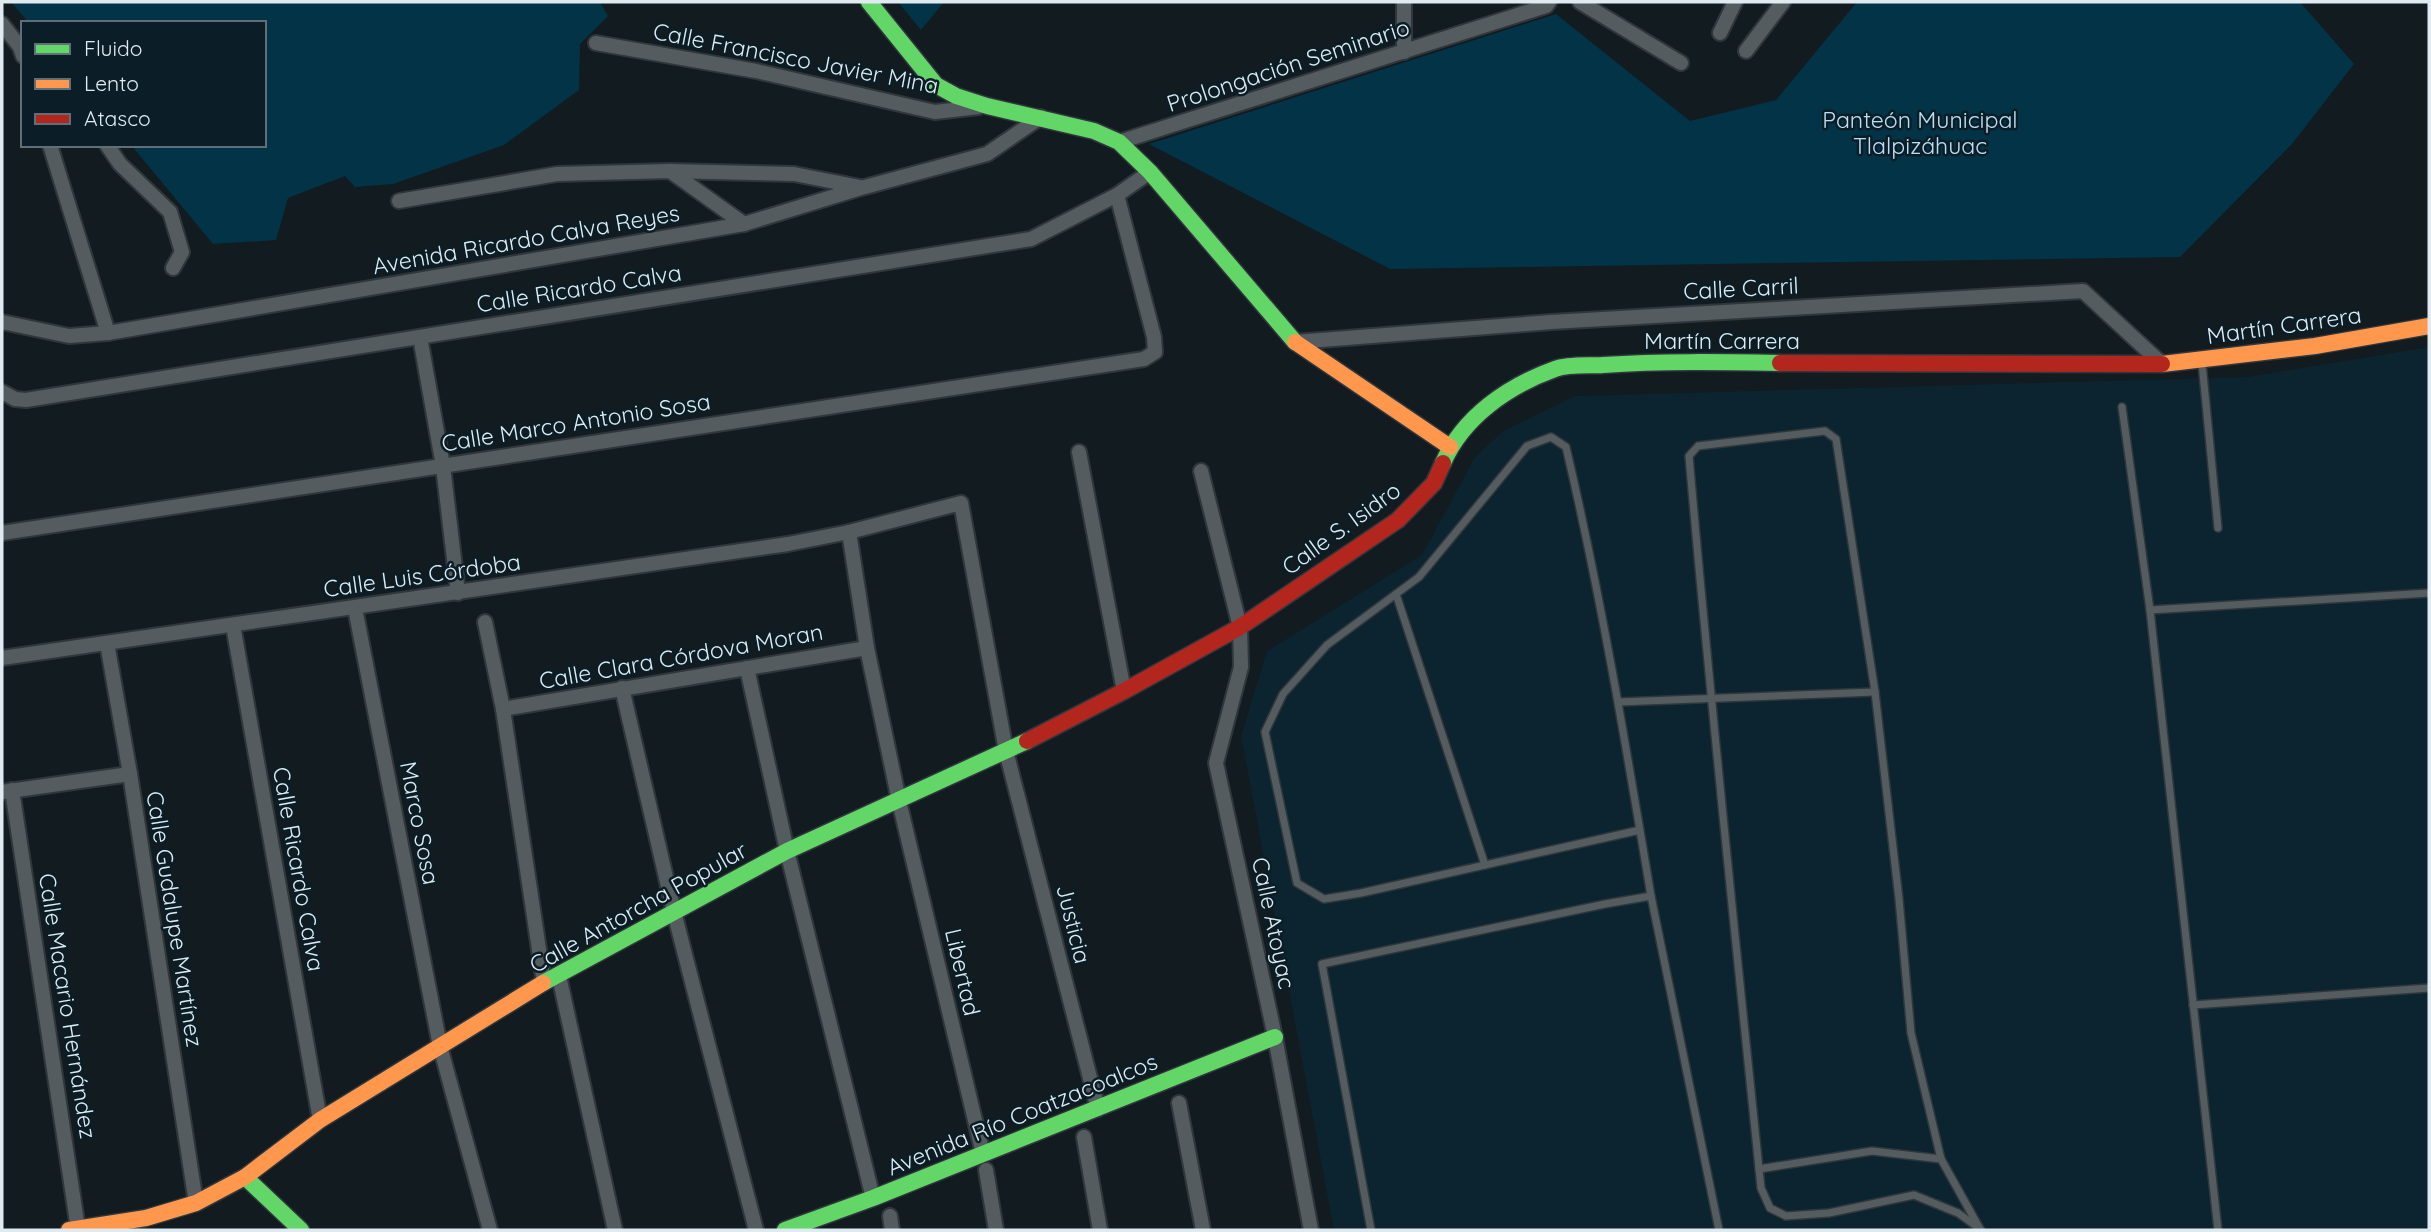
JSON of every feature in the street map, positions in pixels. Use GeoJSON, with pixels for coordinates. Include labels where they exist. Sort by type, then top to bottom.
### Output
{"type":"FeatureCollection","features":[{"type":"Feature","properties":{"kind":"main road"},"geometry":{"type":"LineString","coordinates":[[869,2],[936,85],[956,96],[987,106],[1094,131],[1119,142],[1150,173],[1295,342],[1450,447]]}},
{"type":"Feature","properties":{"kind":"main road","name":"Martín Carrera"},"geometry":{"type":"LineString","coordinates":[[1450,447],[1470,421],[1497,398],[1557,368],[1643,362],[2162,364],[2315,346],[2429,326]]}},
{"type":"Feature","properties":{"kind":"main road","name":"Calle S. Isidro"},"geometry":{"type":"LineString","coordinates":[[1240,628],[1398,520],[1434,483],[1450,447]]}},
{"type":"Feature","properties":{"kind":"main road","name":"Calle Antorcha Popular"},"geometry":{"type":"LineString","coordinates":[[73,1229],[146,1218],[196,1203],[245,1177],[320,1120],[440,1046],[674,912],[787,851],[1006,751],[1240,628]]}},
{"type":"Feature","properties":{"kind":"main road","name":"Avenida Río Coatzacoalcos"},"geometry":{"type":"LineString","coordinates":[[785,1230],[873,1198],[1275,1037]]}},
{"type":"Feature","properties":{"kind":"main road"},"geometry":{"type":"LineString","coordinates":[[245,1177],[301,1230]]}},
{"type":"Feature","properties":{"kind":"street"},"geometry":{"type":"LineString","coordinates":[[1404,2],[1404,52]]}},
{"type":"Feature","properties":{"kind":"street","name":"Prolongación Seminario"},"geometry":{"type":"LineString","coordinates":[[1119,142],[1546,6],[1549,2]]}},
{"type":"Feature","properties":{"kind":"street"},"geometry":{"type":"LineString","coordinates":[[1580,2],[1681,63]]}},
{"type":"Feature","properties":{"kind":"street"},"geometry":{"type":"LineString","coordinates":[[1720,33],[1735,2]]}},
{"type":"Feature","properties":{"kind":"street"},"geometry":{"type":"LineString","coordinates":[[1746,51],[1783,2]]}},
{"type":"Feature","properties":{"kind":"street"},"geometry":{"type":"LineString","coordinates":[[2,24],[21,50]]}},
{"type":"Feature","properties":{"kind":"street","name":"Calle Francisco Javier Mina"},"geometry":{"type":"LineString","coordinates":[[596,43],[756,71],[935,112],[987,106]]}},
{"type":"Feature","properties":{"kind":"street","name":"Avenida Ricardo Calva Reyes"},"geometry":{"type":"LineString","coordinates":[[2,322],[69,336],[107,333],[744,224],[861,188],[987,154],[1041,117]]}},
{"type":"Feature","properties":{"kind":"street"},"geometry":{"type":"LineString","coordinates":[[51,147],[107,333]]}},
{"type":"Feature","properties":{"kind":"street"},"geometry":{"type":"LineString","coordinates":[[108,147],[120,164],[170,212],[182,253],[173,268]]}},
{"type":"Feature","properties":{"kind":"street"},"geometry":{"type":"LineString","coordinates":[[399,201],[557,174],[670,171],[794,174],[861,188]]}},
{"type":"Feature","properties":{"kind":"street"},"geometry":{"type":"LineString","coordinates":[[670,171],[744,224]]}},
{"type":"Feature","properties":{"kind":"street","name":"Calle Ricardo Calva"},"geometry":{"type":"LineString","coordinates":[[2,391],[15,399],[26,400],[1031,239],[1117,195],[1150,173]]}},
{"type":"Feature","properties":{"kind":"street","name":"Calle Marco Antonio Sosa"},"geometry":{"type":"LineString","coordinates":[[2,533],[1144,359],[1155,352],[1154,337],[1117,195]]}},
{"type":"Feature","properties":{"kind":"street","name":"Calle Carril"},"geometry":{"type":"LineString","coordinates":[[1295,342],[1551,322],[2083,291],[2162,364]]}},
{"type":"Feature","properties":{"kind":"street"},"geometry":{"type":"LineString","coordinates":[[420,337],[443,466],[458,593]]}},
{"type":"Feature","properties":{"kind":"street"},"geometry":{"type":"LineString","coordinates":[[1079,452],[1124,691]]}},
{"type":"Feature","properties":{"kind":"street","name":"Calle Atoyac"},"geometry":{"type":"LineString","coordinates":[[1200,471],[1240,628],[1241,667],[1216,763],[1275,1037],[1311,1230]]}},
{"type":"Feature","properties":{"kind":"street","name":"Calle Luis Córdoba"},"geometry":{"type":"LineString","coordinates":[[2,658],[788,544],[849,532],[961,503]]}},
{"type":"Feature","properties":{"kind":"street","name":"Justicia"},"geometry":{"type":"LineString","coordinates":[[961,503],[1006,751],[1098,1109]]}},
{"type":"Feature","properties":{"kind":"street","name":"Libertad"},"geometry":{"type":"LineString","coordinates":[[849,532],[867,648],[899,801],[983,1154]]}},
{"type":"Feature","properties":{"kind":"street","name":"Marco Sosa"},"geometry":{"type":"LineString","coordinates":[[355,608],[440,1046],[489,1230]]}},
{"type":"Feature","properties":{"kind":"street"},"geometry":{"type":"LineString","coordinates":[[485,622],[552,980],[615,1230]]}},
{"type":"Feature","properties":{"kind":"street","name":"Calle Ricardo Calva"},"geometry":{"type":"LineString","coordinates":[[233,625],[320,1120]]}},
{"type":"Feature","properties":{"kind":"street","name":"Calle Gudalupe Martínez"},"geometry":{"type":"LineString","coordinates":[[107,643],[130,774],[196,1203]]}},
{"type":"Feature","properties":{"kind":"street","name":"Calle Clara Córdova Moran"},"geometry":{"type":"LineString","coordinates":[[503,709],[867,648]]}},
{"type":"Feature","properties":{"kind":"street"},"geometry":{"type":"LineString","coordinates":[[747,668],[787,851],[873,1198]]}},
{"type":"Feature","properties":{"kind":"street"},"geometry":{"type":"LineString","coordinates":[[622,688],[674,912],[756,1230]]}},
{"type":"Feature","properties":{"kind":"street"},"geometry":{"type":"LineString","coordinates":[[7,791],[130,774]]}},
{"type":"Feature","properties":{"kind":"street","name":"Calle Macario Hernández"},"geometry":{"type":"LineString","coordinates":[[7,791],[73,1229]]}},
{"type":"Feature","properties":{"kind":"street"},"geometry":{"type":"LineString","coordinates":[[1179,1103],[1203,1230]]}},
{"type":"Feature","properties":{"kind":"street"},"geometry":{"type":"LineString","coordinates":[[1084,1137],[1100,1230]]}},
{"type":"Feature","properties":{"kind":"street"},"geometry":{"type":"LineString","coordinates":[[986,1170],[996,1230]]}},
{"type":"Feature","properties":{"kind":"lane"},"geometry":{"type":"LineString","coordinates":[[2202,359],[2218,528]]}},
{"type":"Feature","properties":{"kind":"lane"},"geometry":{"type":"LineString","coordinates":[[2122,407],[2151,610],[2218,1230]]}},
{"type":"Feature","properties":{"kind":"lane"},"geometry":{"type":"LineString","coordinates":[[1825,431],[1836,439],[1875,692],[1899,899],[1911,1033],[1941,1159],[1980,1230],[1958,1213],[1914,1195],[1829,1213],[1786,1216],[1770,1208],[1761,1188],[1739,954],[1710,699],[1689,456],[1698,446],[1825,431]]}},
{"type":"Feature","properties":{"kind":"lane"},"geometry":{"type":"LineString","coordinates":[[1640,830],[1324,899],[1297,883],[1265,732],[1283,694],[1327,645],[1419,577],[1527,446],[1550,437],[1566,447],[1588,542],[1619,702],[1651,896],[1719,1230]]}},
{"type":"Feature","properties":{"kind":"lane"},"geometry":{"type":"LineString","coordinates":[[2151,610],[2429,593]]}},
{"type":"Feature","properties":{"kind":"lane"},"geometry":{"type":"LineString","coordinates":[[1396,594],[1485,865]]}},
{"type":"Feature","properties":{"kind":"lane"},"geometry":{"type":"LineString","coordinates":[[1619,702],[1875,692]]}},
{"type":"Feature","properties":{"kind":"lane"},"geometry":{"type":"LineString","coordinates":[[1371,1230],[1322,964],[1651,896]]}},
{"type":"Feature","properties":{"kind":"lane"},"geometry":{"type":"LineString","coordinates":[[2193,1005],[2429,988]]}},
{"type":"Feature","properties":{"kind":"lane"},"geometry":{"type":"LineString","coordinates":[[1759,1169],[1871,1151],[1941,1159]]}},
{"type":"Feature","properties":{"kind":"shaded area"},"geometry":{"type":"Polygon","coordinates":[[[2429,347],[2429,1230],[1334,1230],[1241,736],[1267,651],[1422,555],[1475,457],[1503,431],[1575,396],[2247,377],[2429,347]]]}},
{"type":"Feature","properties":{"kind":"green space"},"geometry":{"type":"Polygon","coordinates":[[[11,2],[600,2],[608,16],[580,44],[579,90],[504,145],[393,184],[355,187],[345,176],[288,198],[276,240],[213,244],[133,147],[266,147],[266,21],[27,21],[11,2]]]}},
{"type":"Feature","properties":{"kind":"green space"},"geometry":{"type":"Polygon","coordinates":[[[898,2],[944,2],[921,30],[898,2]]]}},
{"type":"Feature","properties":{"kind":"green space","name":"Panteón Municipal Tlalpizáhuac"},"geometry":{"type":"Polygon","coordinates":[[[1857,2],[2300,2],[2354,64],[2292,144],[2180,257],[1390,269],[1149,144],[1556,14],[1690,121],[1776,100],[1857,2]]]}},
{"type":"Feature","properties":{"kind":"traffic: fast"},"geometry":{"type":"LineString","coordinates":[[869,2],[936,85],[956,96],[987,106],[1094,131],[1119,142],[1150,172],[1295,342]]}},
{"type":"Feature","properties":{"kind":"traffic: fast"},"geometry":{"type":"LineString","coordinates":[[1443,463],[1462,431],[1489,405],[1520,384],[1560,367],[1647,363],[1780,363]]}},
{"type":"Feature","properties":{"kind":"traffic: fast"},"geometry":{"type":"LineString","coordinates":[[543,983],[787,851],[1027,741]]}},
{"type":"Feature","properties":{"kind":"traffic: fast"},"geometry":{"type":"LineString","coordinates":[[785,1230],[873,1198],[1275,1037]]}},
{"type":"Feature","properties":{"kind":"traffic: fast"},"geometry":{"type":"LineString","coordinates":[[245,1177],[301,1230]]}},
{"type":"Feature","properties":{"kind":"traffic: slow"},"geometry":{"type":"LineString","coordinates":[[2162,364],[2315,346],[2429,326]]}},
{"type":"Feature","properties":{"kind":"traffic: slow"},"geometry":{"type":"LineString","coordinates":[[1295,342],[1450,447]]}},
{"type":"Feature","properties":{"kind":"traffic: slow"},"geometry":{"type":"LineString","coordinates":[[69,1230],[146,1218],[196,1203],[245,1177],[320,1120],[543,983]]}},
{"type":"Feature","properties":{"kind":"traffic: jam"},"geometry":{"type":"LineString","coordinates":[[1780,363],[2162,364]]}},
{"type":"Feature","properties":{"kind":"traffic: jam"},"geometry":{"type":"LineString","coordinates":[[1027,741],[1240,627],[1398,520],[1434,483],[1443,463]]}}]}
